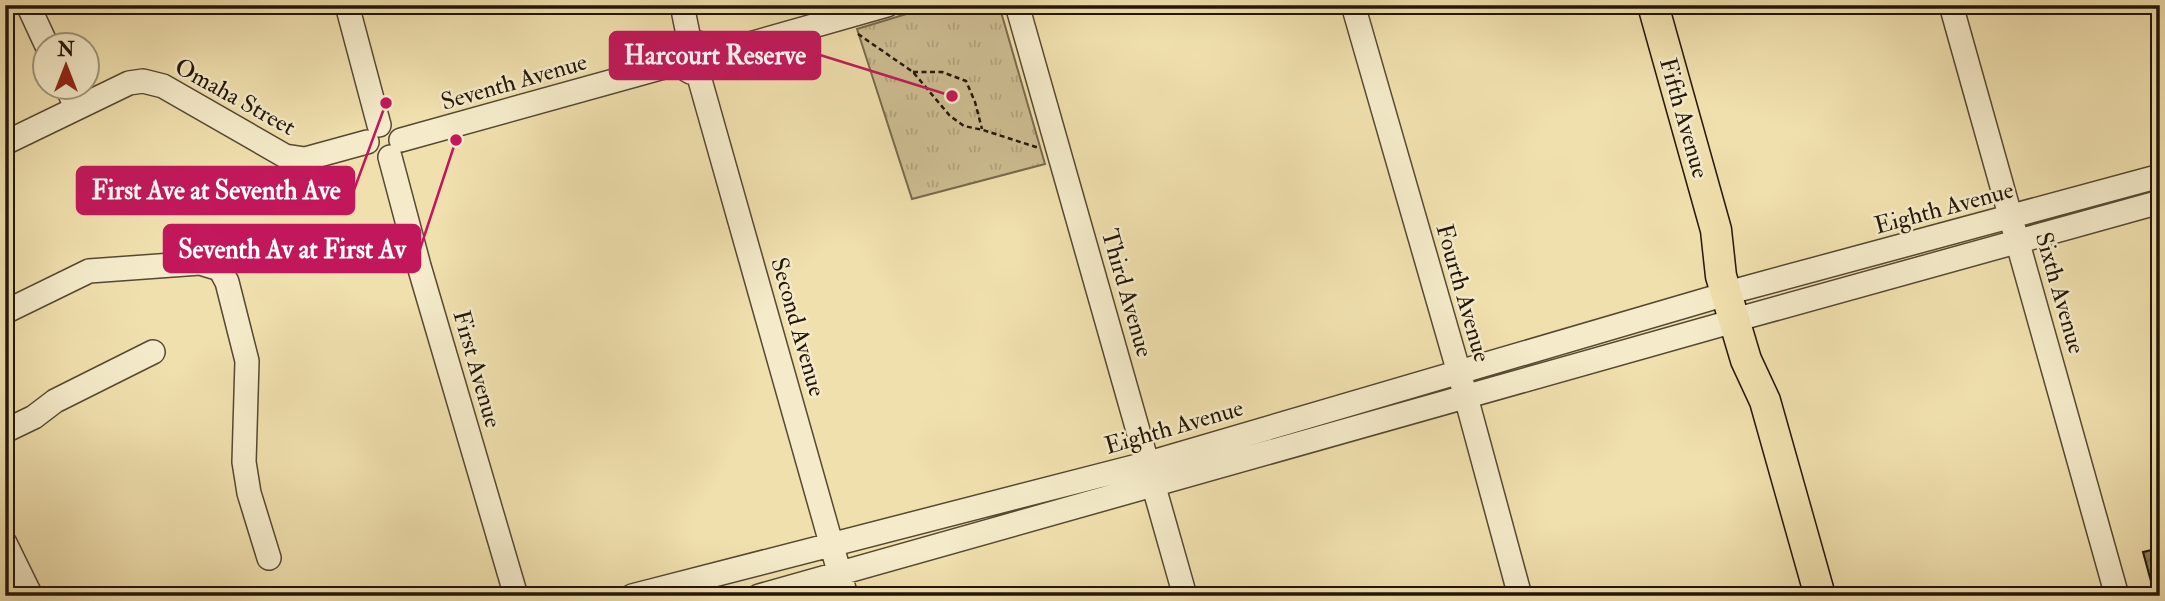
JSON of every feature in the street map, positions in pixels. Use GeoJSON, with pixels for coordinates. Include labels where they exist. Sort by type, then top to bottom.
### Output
{"type":"FeatureCollection","features":[{"type":"Feature","properties":{"kind":"main road","name":"Fifth Avenue"},"geometry":{"type":"LineString","coordinates":[[1653,5],[1716,230],[1737,271],[1738,305],[1746,360],[1765,401],[1820,596]]}},
{"type":"Feature","properties":{"kind":"street"},"geometry":{"type":"LineString","coordinates":[[28,5],[41,32]]}},
{"type":"Feature","properties":{"kind":"street"},"geometry":{"type":"LineString","coordinates":[[346,5],[375,155],[395,149]]}},
{"type":"Feature","properties":{"kind":"street","name":"Second Avenue"},"geometry":{"type":"LineString","coordinates":[[682,5],[843,585]]}},
{"type":"Feature","properties":{"kind":"street","name":"Seventh Avenue"},"geometry":{"type":"LineString","coordinates":[[395,149],[695,58],[887,5]]}},
{"type":"Feature","properties":{"kind":"street","name":"Third Avenue"},"geometry":{"type":"LineString","coordinates":[[1017,5],[1185,596]]}},
{"type":"Feature","properties":{"kind":"street","name":"Fourth Avenue"},"geometry":{"type":"LineString","coordinates":[[1353,5],[1459,372],[1520,596]]}},
{"type":"Feature","properties":{"kind":"street","name":"Sixth Avenue"},"geometry":{"type":"LineString","coordinates":[[1951,5],[2117,596]]}},
{"type":"Feature","properties":{"kind":"street","name":"Omaha Street"},"geometry":{"type":"LineString","coordinates":[[102,90],[143,81],[163,86],[285,156],[305,159],[373,134]]}},
{"type":"Feature","properties":{"kind":"street","name":"Omaha Street"},"geometry":{"type":"LineString","coordinates":[[5,143],[66,102]]}},
{"type":"Feature","properties":{"kind":"street","name":"First Avenue"},"geometry":{"type":"LineString","coordinates":[[395,149],[419,266],[516,596]]}},
{"type":"Feature","properties":{"kind":"street","name":"Eighth Avenue"},"geometry":{"type":"LineString","coordinates":[[759,596],[843,585],[1155,485],[1620,353],[1738,305],[2011,218],[2160,176]]}},
{"type":"Feature","properties":{"kind":"street"},"geometry":{"type":"LineString","coordinates":[[2119,188],[2125,211]]}},
{"type":"Feature","properties":{"kind":"street","name":"Eighth Avenue"},"geometry":{"type":"LineString","coordinates":[[632,596],[1149,463],[1612,327],[1738,305],[2018,242],[2160,202]]}},
{"type":"Feature","properties":{"kind":"street"},"geometry":{"type":"LineString","coordinates":[[5,312],[89,271],[200,263],[211,264],[220,269],[227,282],[247,361],[244,462],[249,493],[269,558]]}},
{"type":"Feature","properties":{"kind":"street"},"geometry":{"type":"LineString","coordinates":[[1612,327],[1620,353]]}},
{"type":"Feature","properties":{"kind":"street"},"geometry":{"type":"LineString","coordinates":[[1563,341],[1571,367]]}},
{"type":"Feature","properties":{"kind":"street"},"geometry":{"type":"LineString","coordinates":[[5,431],[33,417],[55,401],[153,352]]}},
{"type":"Feature","properties":{"kind":"street"},"geometry":{"type":"LineString","coordinates":[[1346,405],[1352,429]]}},
{"type":"Feature","properties":{"kind":"street"},"geometry":{"type":"LineString","coordinates":[[1254,432],[1259,456]]}},
{"type":"Feature","properties":{"kind":"street"},"geometry":{"type":"LineString","coordinates":[[5,543],[31,596]]}},
{"type":"Feature","properties":{"kind":"path"},"geometry":{"type":"LineString","coordinates":[[858,34],[913,72],[950,116],[964,127],[983,130],[1059,154]]}},
{"type":"Feature","properties":{"kind":"path"},"geometry":{"type":"LineString","coordinates":[[913,72],[942,72],[966,81],[983,130]]}},
{"type":"Feature","properties":{"kind":"green space"},"geometry":{"type":"Polygon","coordinates":[[[936,5],[999,5],[1045,164],[912,199],[857,29],[936,5]]]}},
{"type":"Feature","properties":{"kind":"building"},"geometry":{"type":"Polygon","coordinates":[[[2160,548],[2160,596],[2155,596],[2143,552],[2160,548]]]}},
{"type":"Feature","properties":{"kind":"place","name":"Harcourt Reserve"},"geometry":{"type":"Point","coordinates":[952,96]}},
{"type":"Feature","properties":{"kind":"place","name":"First Ave at Seventh Ave"},"geometry":{"type":"Point","coordinates":[386,103]}},
{"type":"Feature","properties":{"kind":"place","name":"Seventh Av at First Av"},"geometry":{"type":"Point","coordinates":[456,140]}}]}
